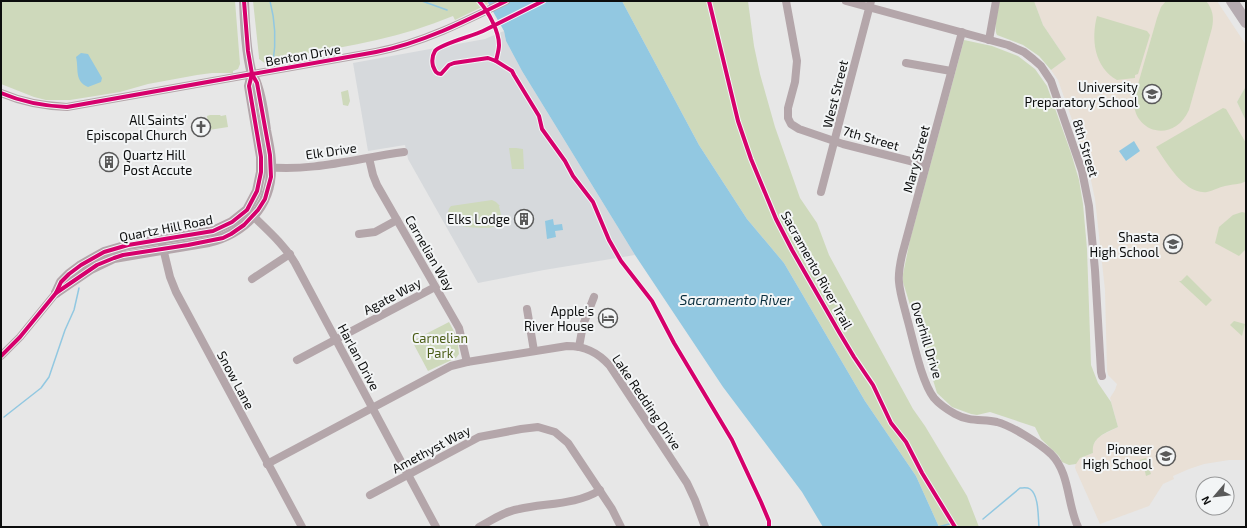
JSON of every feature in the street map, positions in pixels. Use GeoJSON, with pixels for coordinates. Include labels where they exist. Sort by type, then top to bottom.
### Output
{"type":"FeatureCollection","features":[{"type":"Feature","properties":{"kind":"highway"},"geometry":{"type":"LineString","coordinates":[[1232,1],[1246,22]]}},
{"type":"Feature","properties":{"kind":"main road","name":"Quartz Hill Road"},"geometry":{"type":"LineString","coordinates":[[56,293],[91,269],[123,255],[162,244],[209,242],[223,238],[238,230],[250,213],[266,167],[249,86],[252,74],[244,1]]}},
{"type":"Feature","properties":{"kind":"street","name":"Benton Drive"},"geometry":{"type":"LineString","coordinates":[[1,93],[26,102],[67,106],[392,49],[428,37],[471,19],[506,1]]}},
{"type":"Feature","properties":{"kind":"street","name":"7th Street"},"geometry":{"type":"LineString","coordinates":[[786,1],[797,61],[795,82],[788,108],[788,115],[794,127],[926,165]]}},
{"type":"Feature","properties":{"kind":"street","name":"8th Street"},"geometry":{"type":"LineString","coordinates":[[846,1],[870,4],[1020,50],[1041,66],[1054,88],[1082,170],[1089,206],[1102,376]]}},
{"type":"Feature","properties":{"kind":"street"},"geometry":{"type":"LineString","coordinates":[[989,40],[996,1]]}},
{"type":"Feature","properties":{"kind":"street","name":"West Street"},"geometry":{"type":"LineString","coordinates":[[821,192],[870,4]]}},
{"type":"Feature","properties":{"kind":"street","name":"Mary Street"},"geometry":{"type":"LineString","coordinates":[[900,292],[899,274],[901,261],[962,32]]}},
{"type":"Feature","properties":{"kind":"street"},"geometry":{"type":"LineString","coordinates":[[906,63],[951,71]]}},
{"type":"Feature","properties":{"kind":"street","name":"Elk Drive"},"geometry":{"type":"LineString","coordinates":[[266,167],[312,167],[404,152]]}},
{"type":"Feature","properties":{"kind":"street","name":"Carnelian Way"},"geometry":{"type":"LineString","coordinates":[[370,158],[373,175],[377,185],[460,332],[467,362]]}},
{"type":"Feature","properties":{"kind":"street","name":"Harlan Drive"},"geometry":{"type":"LineString","coordinates":[[250,213],[273,234],[290,254],[436,527]]}},
{"type":"Feature","properties":{"kind":"street"},"geometry":{"type":"LineString","coordinates":[[359,234],[374,232],[397,220]]}},
{"type":"Feature","properties":{"kind":"street","name":"Snow Lane"},"geometry":{"type":"LineString","coordinates":[[162,244],[170,277],[176,292],[302,527]]}},
{"type":"Feature","properties":{"kind":"street"},"geometry":{"type":"LineString","coordinates":[[252,279],[290,254]]}},
{"type":"Feature","properties":{"kind":"street","name":"Agate Way"},"geometry":{"type":"LineString","coordinates":[[297,360],[435,286]]}},
{"type":"Feature","properties":{"kind":"street","name":"Overhill Drive"},"geometry":{"type":"LineString","coordinates":[[900,292],[922,371],[934,398],[946,409],[958,416],[967,419],[1002,424],[1022,434],[1047,451],[1056,461],[1061,470],[1078,527]]}},
{"type":"Feature","properties":{"kind":"street","name":"Quartz Hill Road"},"geometry":{"type":"LineString","coordinates":[[1,356],[20,337],[56,293]]}},
{"type":"Feature","properties":{"kind":"street"},"geometry":{"type":"LineString","coordinates":[[579,347],[583,326],[594,297]]}},
{"type":"Feature","properties":{"kind":"street"},"geometry":{"type":"LineString","coordinates":[[527,309],[534,351]]}},
{"type":"Feature","properties":{"kind":"street","name":"Lake Redding Drive"},"geometry":{"type":"LineString","coordinates":[[267,464],[447,368],[467,362],[534,351],[567,346],[579,347],[596,353],[610,366],[686,483],[695,500],[705,527]]}},
{"type":"Feature","properties":{"kind":"street","name":"Amethyst Way"},"geometry":{"type":"LineString","coordinates":[[370,495],[482,436],[538,427],[555,432],[568,443],[612,509],[621,527]]}},
{"type":"Feature","properties":{"kind":"street"},"geometry":{"type":"LineString","coordinates":[[479,527],[516,509],[577,500],[591,496],[600,490]]}},
{"type":"Feature","properties":{"kind":"shaded area"},"geometry":{"type":"Polygon","coordinates":[[[1034,1],[1217,1],[1246,45],[1246,86],[1237,102],[1246,121],[1246,460],[1229,460],[1204,464],[1173,476],[1174,479],[1163,484],[1149,506],[1100,524],[1075,468],[1076,462],[1080,458],[1093,453],[1092,447],[1098,437],[1118,427],[1110,398],[1117,384],[1108,375],[1107,370],[1105,290],[1095,199],[1087,162],[1058,80],[1051,70],[1066,59],[1043,25],[1034,1]]]}},
{"type":"Feature","properties":{"kind":"shaded area"},"geometry":{"type":"Polygon","coordinates":[[[504,31],[506,41],[522,71],[635,255],[544,270],[478,283],[408,159],[405,145],[368,151],[353,63],[485,39],[504,31]]]}},
{"type":"Feature","properties":{"kind":"green space"},"geometry":{"type":"Polygon","coordinates":[[[1,1],[235,1],[240,64],[238,69],[233,71],[233,73],[197,75],[148,84],[120,92],[70,100],[46,100],[34,97],[1,84],[1,1]]]}},
{"type":"Feature","properties":{"kind":"green space"},"geometry":{"type":"Polygon","coordinates":[[[253,1],[487,1],[488,4],[455,20],[453,16],[415,30],[396,35],[298,55],[299,58],[266,64],[259,59],[253,1]]]}},
{"type":"Feature","properties":{"kind":"green space"},"geometry":{"type":"Polygon","coordinates":[[[622,1],[748,1],[754,46],[760,74],[775,127],[800,198],[817,223],[829,255],[913,409],[925,426],[967,496],[979,527],[939,527],[916,476],[865,401],[784,263],[747,219],[699,145],[622,1]]]}},
{"type":"Feature","properties":{"kind":"green space"},"geometry":{"type":"Polygon","coordinates":[[[999,1],[1034,1],[1043,25],[1066,59],[1051,70],[1039,56],[1023,45],[997,35],[996,24],[999,1]]]}},
{"type":"Feature","properties":{"kind":"green space"},"geometry":{"type":"Polygon","coordinates":[[[1166,1],[1206,1],[1212,10],[1213,21],[1189,110],[1182,121],[1173,128],[1164,131],[1154,130],[1146,126],[1139,119],[1135,110],[1134,98],[1157,18],[1161,7],[1166,1]]]}},
{"type":"Feature","properties":{"kind":"green space"},"geometry":{"type":"Polygon","coordinates":[[[1097,16],[1147,31],[1150,35],[1138,74],[1135,75],[1135,78],[1117,80],[1103,68],[1096,52],[1094,34],[1097,16]]]}},
{"type":"Feature","properties":{"kind":"green space"},"geometry":{"type":"Polygon","coordinates":[[[964,40],[992,46],[1018,56],[1035,69],[1047,86],[1079,180],[1083,204],[1087,249],[1091,365],[1098,383],[1111,402],[1118,427],[1100,436],[1094,443],[1093,453],[1080,458],[1076,464],[1069,465],[1062,462],[1059,456],[1041,439],[1035,427],[990,412],[977,415],[971,414],[952,407],[937,393],[903,282],[903,274],[910,240],[964,40]]]}},
{"type":"Feature","properties":{"kind":"green space"},"geometry":{"type":"Polygon","coordinates":[[[1246,86],[1246,121],[1237,102],[1246,86]]]}},
{"type":"Feature","properties":{"kind":"green space"},"geometry":{"type":"Polygon","coordinates":[[[348,90],[350,101],[348,106],[343,105],[341,92],[348,90]]]}},
{"type":"Feature","properties":{"kind":"green space"},"geometry":{"type":"Polygon","coordinates":[[[1223,108],[1226,109],[1246,143],[1246,181],[1212,191],[1199,192],[1184,183],[1177,176],[1156,147],[1223,108]]]}},
{"type":"Feature","properties":{"kind":"green space"},"geometry":{"type":"Polygon","coordinates":[[[226,115],[228,127],[209,130],[207,116],[226,115]]]}},
{"type":"Feature","properties":{"kind":"green space"},"geometry":{"type":"Polygon","coordinates":[[[509,148],[523,149],[524,169],[512,169],[509,148]]]}},
{"type":"Feature","properties":{"kind":"green space"},"geometry":{"type":"Polygon","coordinates":[[[492,200],[500,206],[502,219],[497,226],[480,228],[462,226],[450,218],[448,212],[451,206],[492,200]]]}},
{"type":"Feature","properties":{"kind":"green space"},"geometry":{"type":"Polygon","coordinates":[[[1242,212],[1246,213],[1246,249],[1239,256],[1215,243],[1219,227],[1233,215],[1242,212]]]}},
{"type":"Feature","properties":{"kind":"green space"},"geometry":{"type":"Polygon","coordinates":[[[1187,275],[1212,300],[1206,306],[1179,281],[1187,275]]]}},
{"type":"Feature","properties":{"kind":"green space"},"geometry":{"type":"Polygon","coordinates":[[[1234,321],[1245,324],[1242,336],[1230,325],[1234,321]]]}},
{"type":"Feature","properties":{"kind":"green space","name":"Carnelian Park"},"geometry":{"type":"Polygon","coordinates":[[[449,322],[457,337],[459,354],[456,358],[428,371],[412,341],[449,322]]]}},
{"type":"Feature","properties":{"kind":"green space"},"geometry":{"type":"Polygon","coordinates":[[[1146,458],[1151,474],[1146,476],[1144,467],[1139,468],[1136,461],[1146,458]]]}},
{"type":"Feature","properties":{"kind":"water","name":"Sacramento River"},"geometry":{"type":"Polygon","coordinates":[[[487,1],[622,1],[699,145],[747,219],[784,263],[865,401],[916,476],[939,527],[823,527],[802,492],[723,387],[635,255],[522,71],[506,41],[504,31],[487,1]]]}},
{"type":"Feature","properties":{"kind":"water"},"geometry":{"type":"Polygon","coordinates":[[[81,53],[88,54],[102,78],[101,82],[88,87],[81,81],[78,74],[76,57],[81,53]]]}},
{"type":"Feature","properties":{"kind":"water"},"geometry":{"type":"Polygon","coordinates":[[[1134,141],[1140,151],[1126,161],[1119,151],[1134,141]]]}},
{"type":"Feature","properties":{"kind":"water"},"geometry":{"type":"Polygon","coordinates":[[[553,219],[554,225],[562,224],[563,230],[555,231],[556,237],[547,239],[545,221],[553,219]]]}},
{"type":"Feature","properties":{"kind":"pier"},"geometry":{"type":"Polygon","coordinates":[[[536,1],[548,1],[499,26],[496,21],[536,1]]]}},
{"type":"Feature","properties":{"kind":"waterway"},"geometry":{"type":"LineString","coordinates":[[270,1],[274,32],[273,62]]}},
{"type":"Feature","properties":{"kind":"waterway"},"geometry":{"type":"LineString","coordinates":[[422,1],[447,10]]}},
{"type":"Feature","properties":{"kind":"waterway"},"geometry":{"type":"LineString","coordinates":[[4,417],[41,388],[49,377],[65,330],[74,310],[79,288]]}},
{"type":"Feature","properties":{"kind":"waterway"},"geometry":{"type":"LineString","coordinates":[[983,519],[1020,488],[1026,488],[1033,492],[1037,501],[1039,527]]}},
{"type":"Feature","properties":{"kind":"waterway"},"geometry":{"type":"LineString","coordinates":[[938,527],[953,523]]}},
{"type":"Feature","properties":{"kind":"cycle path"},"geometry":{"type":"LineString","coordinates":[[1,356],[20,337],[56,293],[97,265],[123,255],[223,238],[244,225],[258,210],[265,199],[271,177],[270,155],[257,83],[252,74],[248,51],[244,1]]}},
{"type":"Feature","properties":{"kind":"cycle path"},"geometry":{"type":"LineString","coordinates":[[479,1],[486,10],[489,16],[492,22],[495,28],[499,40],[496,61],[488,58],[454,63],[449,65],[441,74],[436,72],[432,61],[434,53],[438,48],[483,31],[543,1]]}},
{"type":"Feature","properties":{"kind":"cycle path"},"geometry":{"type":"LineString","coordinates":[[1,93],[33,103],[67,107],[376,52],[426,37],[459,24],[506,1]]}},
{"type":"Feature","properties":{"kind":"cycle path","name":"Sacramento River Trail"},"geometry":{"type":"LineString","coordinates":[[709,1],[738,121],[751,159],[776,219],[839,332],[873,385],[891,423],[906,442],[922,473],[955,527]]}},
{"type":"Feature","properties":{"kind":"cycle path"},"geometry":{"type":"LineString","coordinates":[[496,61],[512,71],[539,116],[542,129],[565,161],[573,176],[593,202],[609,240],[621,261],[652,301],[674,343],[732,440],[761,502],[769,521],[769,527]]}},
{"type":"Feature","properties":{"kind":"cycle path"},"geometry":{"type":"LineString","coordinates":[[56,293],[61,282],[69,274],[81,265],[104,252],[128,245],[213,231],[232,222],[247,210],[257,191],[261,172],[261,157],[249,86],[252,74]]}},
{"type":"Feature","properties":{"kind":"place","name":"University Preparatory School"},"geometry":{"type":"Point","coordinates":[1152,94]}},
{"type":"Feature","properties":{"kind":"place","name":"All Saints' Episcopal Church"},"geometry":{"type":"Point","coordinates":[201,127]}},
{"type":"Feature","properties":{"kind":"place","name":"Quartz Hill Post Accute"},"geometry":{"type":"Point","coordinates":[109,162]}},
{"type":"Feature","properties":{"kind":"place","name":"Elks Lodge"},"geometry":{"type":"Point","coordinates":[524,219]}},
{"type":"Feature","properties":{"kind":"place","name":"Shasta High School"},"geometry":{"type":"Point","coordinates":[1173,244]}},
{"type":"Feature","properties":{"kind":"place","name":"Apple's River House"},"geometry":{"type":"Point","coordinates":[608,318]}},
{"type":"Feature","properties":{"kind":"place","name":"Pioneer High School"},"geometry":{"type":"Point","coordinates":[1166,456]}}]}
